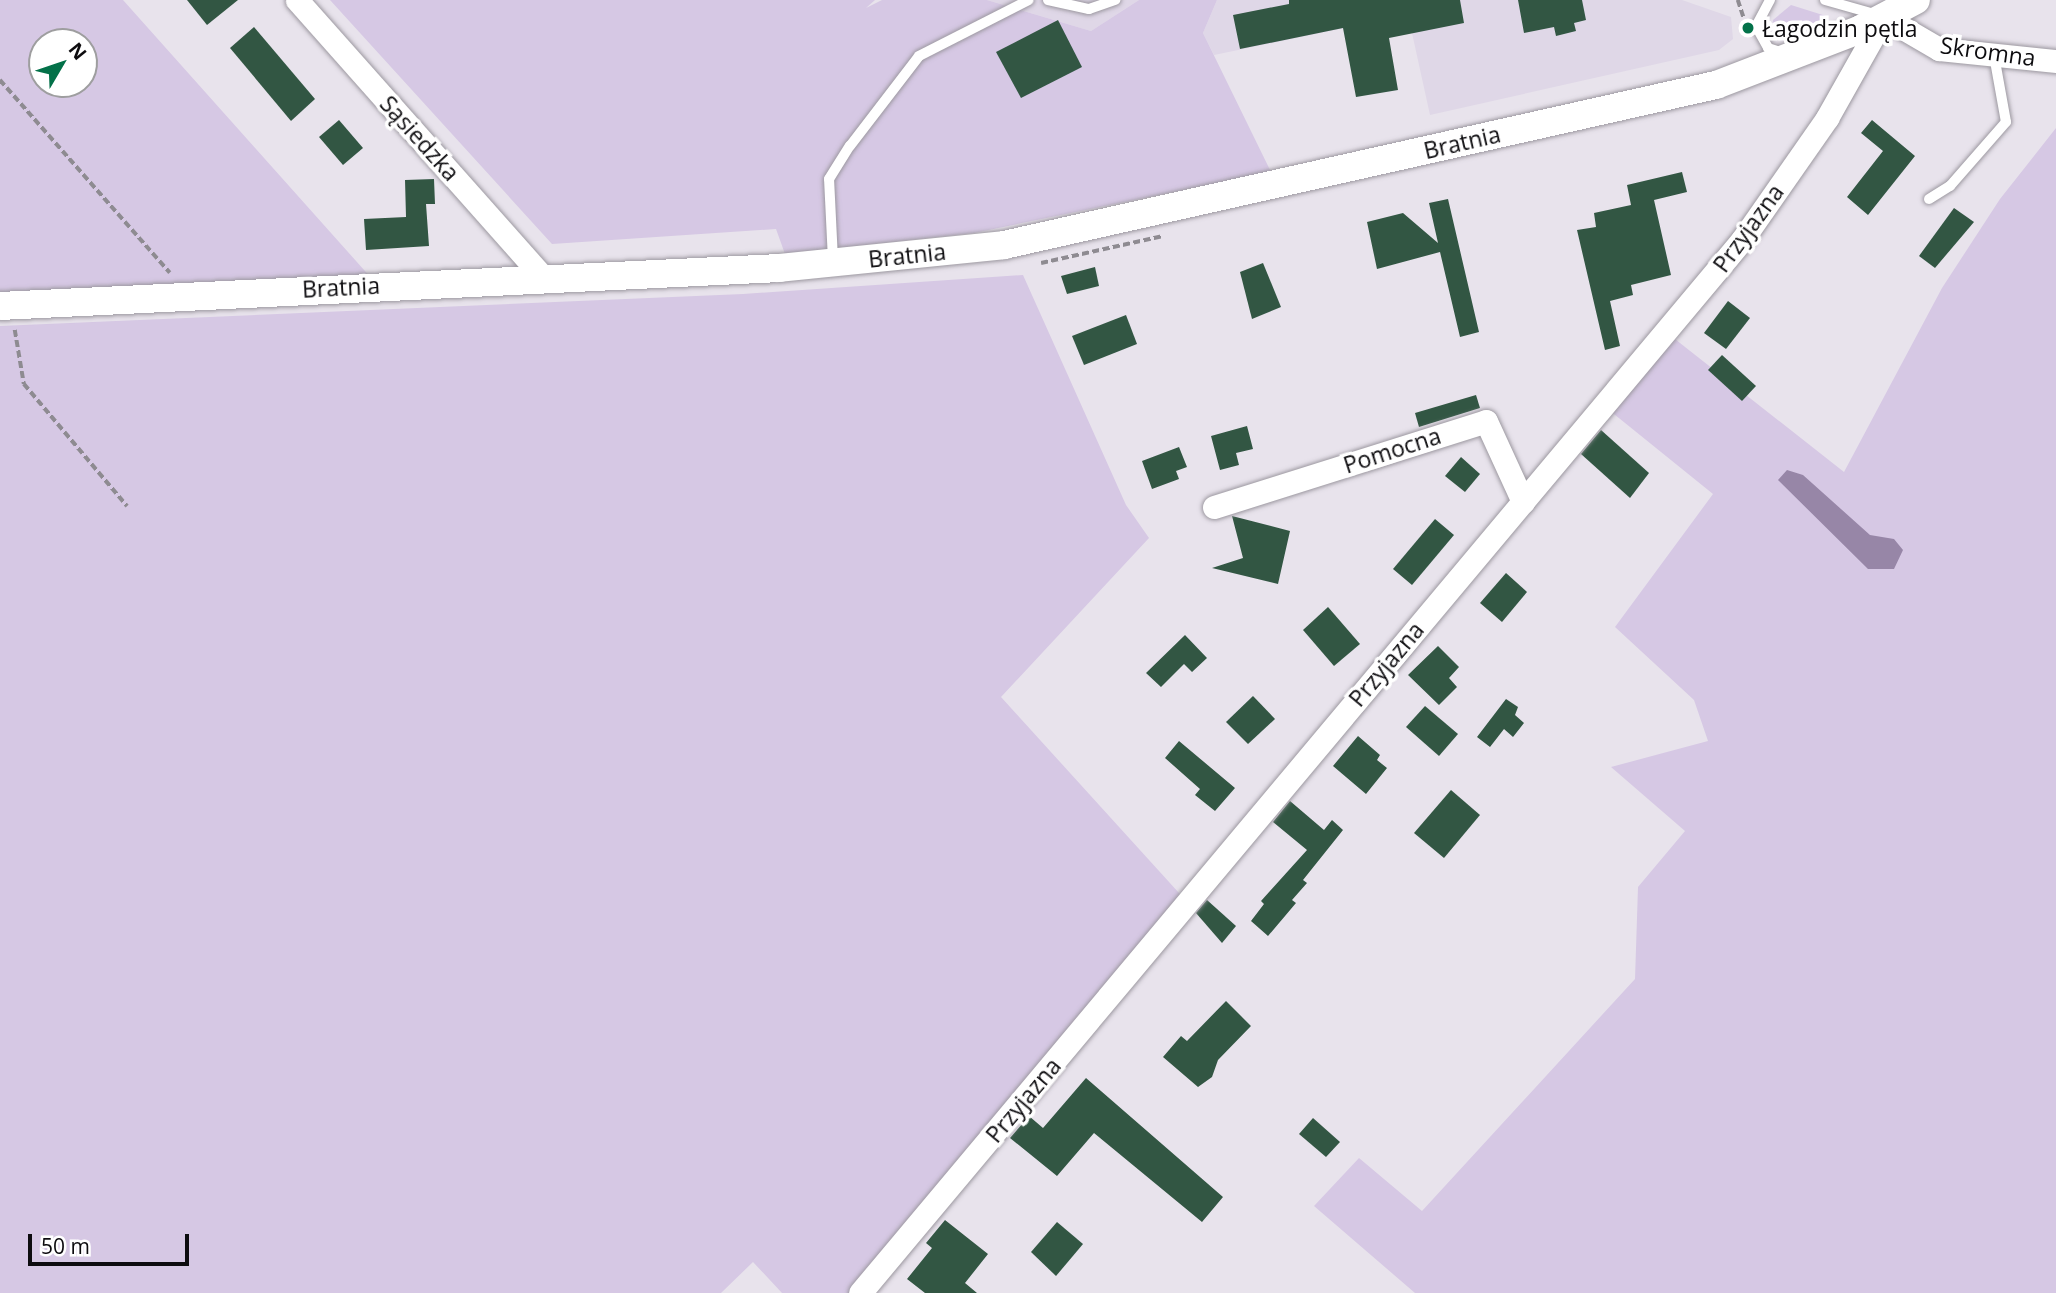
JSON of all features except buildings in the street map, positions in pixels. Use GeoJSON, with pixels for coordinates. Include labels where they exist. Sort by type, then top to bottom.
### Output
{"type":"FeatureCollection","features":[{"type":"Feature","properties":{"kind":"street","name":"Sąsiedzka"},"geometry":{"type":"LineString","coordinates":[[297,0],[543,277]]}},
{"type":"Feature","properties":{"kind":"street","name":"Bratnia"},"geometry":{"type":"LineString","coordinates":[[8,305],[833,263],[1004,245],[1716,85],[1884,17],[1916,0]]}},
{"type":"Feature","properties":{"kind":"street","name":"Skromna"},"geometry":{"type":"LineString","coordinates":[[1884,17],[1939,49],[2056,61]]}},
{"type":"Feature","properties":{"kind":"street","name":"Przyjazna"},"geometry":{"type":"LineString","coordinates":[[860,1293],[1742,240],[1826,118],[1884,17]]}},
{"type":"Feature","properties":{"kind":"street","name":"Pomocna"},"geometry":{"type":"LineString","coordinates":[[1214,507],[1486,421],[1523,502]]}},
{"type":"Feature","properties":{"kind":"lane"},"geometry":{"type":"LineString","coordinates":[[833,263],[829,179],[850,146],[919,56],[1029,0]]}},
{"type":"Feature","properties":{"kind":"lane"},"geometry":{"type":"LineString","coordinates":[[1048,0],[1089,9],[1115,0]]}},
{"type":"Feature","properties":{"kind":"lane"},"geometry":{"type":"LineString","coordinates":[[1770,0],[1756,26],[1768,48],[1791,56]]}},
{"type":"Feature","properties":{"kind":"lane"},"geometry":{"type":"LineString","coordinates":[[1825,0],[1884,17]]}},
{"type":"Feature","properties":{"kind":"lane"},"geometry":{"type":"LineString","coordinates":[[1929,199],[1950,186],[2006,122],[1994,55]]}},
{"type":"Feature","properties":{"kind":"path"},"geometry":{"type":"LineString","coordinates":[[0,80],[189,295]]}},
{"type":"Feature","properties":{"kind":"path"},"geometry":{"type":"LineString","coordinates":[[8,305],[24,384],[127,506]]}},
{"type":"Feature","properties":{"kind":"shaded area"},"geometry":{"type":"Polygon","coordinates":[[[0,0],[123,0],[373,280],[0,293],[0,0]]]}},
{"type":"Feature","properties":{"kind":"shaded area"},"geometry":{"type":"Polygon","coordinates":[[[330,0],[875,0],[866,8],[882,0],[987,0],[1091,31],[1139,0],[1217,0],[1203,33],[1271,172],[974,233],[785,254],[776,229],[552,244],[330,0]]]}},
{"type":"Feature","properties":{"kind":"shaded area"},"geometry":{"type":"Polygon","coordinates":[[[987,0],[1139,0],[1091,31],[987,0]]]}},
{"type":"Feature","properties":{"kind":"shaded area"},"geometry":{"type":"Polygon","coordinates":[[[1217,0],[1682,0],[1731,17],[1733,39],[1719,50],[1430,115],[1412,33],[1402,16],[1214,55],[1203,33],[1217,0]]]}},
{"type":"Feature","properties":{"kind":"shaded area"},"geometry":{"type":"Polygon","coordinates":[[[1791,5],[1826,16],[1829,29],[1792,43],[1780,40],[1772,30],[1773,20],[1791,5]]]}},
{"type":"Feature","properties":{"kind":"shaded area"},"geometry":{"type":"Polygon","coordinates":[[[2056,128],[2056,1293],[1415,1293],[1314,1206],[1359,1158],[1422,1211],[1635,979],[1638,887],[1685,831],[1611,767],[1708,741],[1694,700],[1615,627],[1713,494],[1604,406],[1666,332],[1844,472],[1942,288],[2000,199],[2056,128]]]}},
{"type":"Feature","properties":{"kind":"shaded area"},"geometry":{"type":"Polygon","coordinates":[[[1023,275],[1126,505],[1149,538],[1001,697],[1189,904],[861,1293],[782,1293],[753,1262],[721,1293],[0,1293],[0,326],[743,294],[1023,275]]]}},
{"type":"Feature","properties":{"kind":"shaded area"},"geometry":{"type":"Polygon","coordinates":[[[1787,470],[1803,475],[1870,535],[1894,539],[1903,550],[1894,569],[1868,569],[1778,480],[1787,470]]]}},
{"type":"Feature","properties":{"kind":"place","name":"Łagodzin pętla"},"geometry":{"type":"Point","coordinates":[1748,28]}}]}
